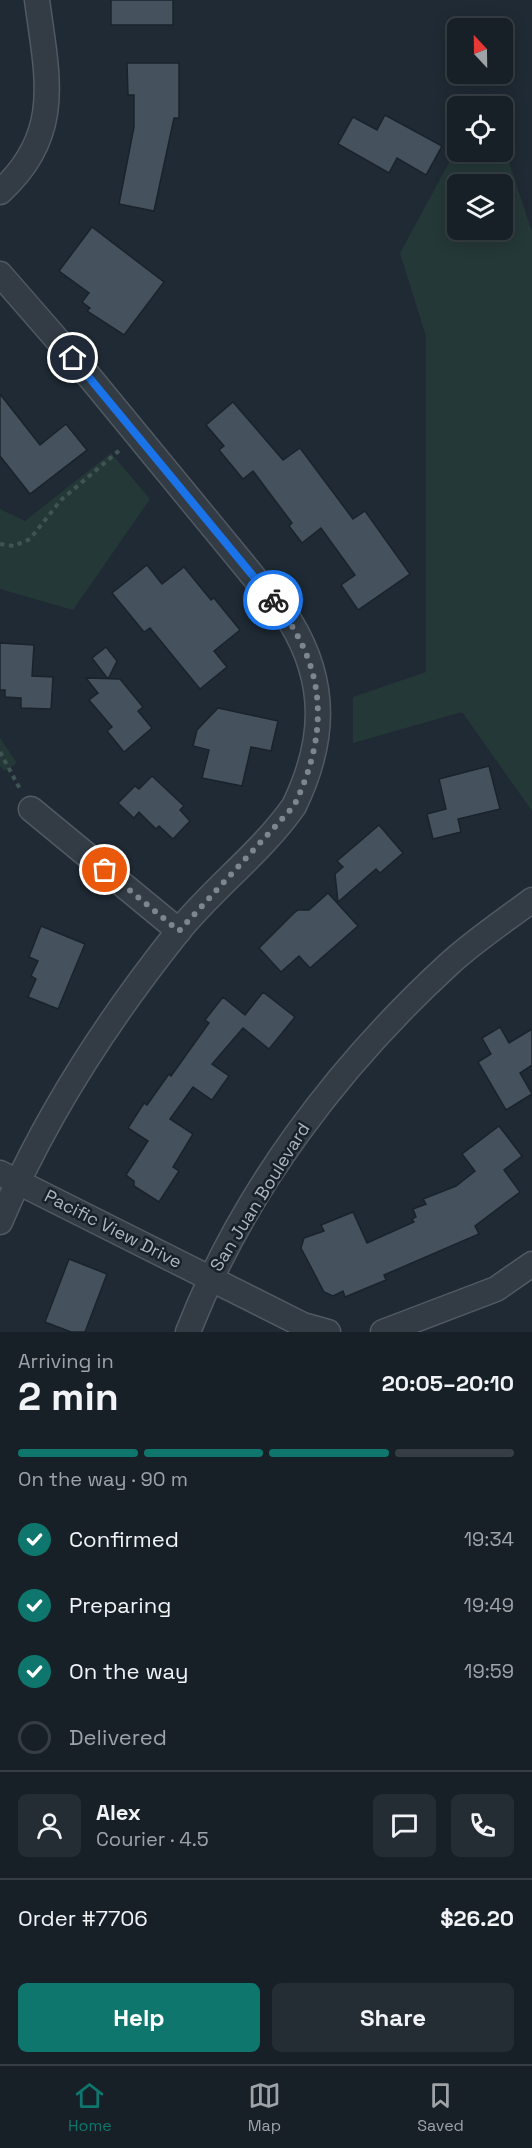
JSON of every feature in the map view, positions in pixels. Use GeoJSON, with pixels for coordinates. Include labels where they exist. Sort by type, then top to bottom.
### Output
{"type":"FeatureCollection","features":[{"type":"Feature","properties":{"kind":"street"},"geometry":{"type":"LineString","coordinates":[[0,192],[28,161],[38,144],[47,111],[49,89],[37,0]]}},
{"type":"Feature","properties":{"kind":"street"},"geometry":{"type":"LineString","coordinates":[[0,274],[138,435],[290,621],[301,639],[311,665],[318,698],[319,728],[306,781],[294,806],[179,931],[114,1019],[9,1177],[0,1222]]}},
{"type":"Feature","properties":{"kind":"street"},"geometry":{"type":"LineString","coordinates":[[31,809],[179,931]]}},
{"type":"Feature","properties":{"kind":"street","name":"San Juan Boulevard"},"geometry":{"type":"LineString","coordinates":[[188,1332],[209,1277],[273,1169],[316,1108],[366,1047],[450,963],[532,900]]}},
{"type":"Feature","properties":{"kind":"street","name":"Pacific View Drive"},"geometry":{"type":"LineString","coordinates":[[9,1177],[303,1325],[328,1332]]}},
{"type":"Feature","properties":{"kind":"street"},"geometry":{"type":"LineString","coordinates":[[383,1332],[496,1289],[532,1263]]}},
{"type":"Feature","properties":{"kind":"path"},"geometry":{"type":"LineString","coordinates":[[0,544],[14,546],[30,539],[61,500],[138,435]]}},
{"type":"Feature","properties":{"kind":"path"},"geometry":{"type":"LineString","coordinates":[[0,753],[31,809]]}},
{"type":"Feature","properties":{"kind":"green space"},"geometry":{"type":"Polygon","coordinates":[[[449,162],[509,162],[513,174],[447,174],[447,240],[513,240],[513,174],[532,232],[532,811],[462,712],[353,743],[353,697],[426,672],[426,336],[400,253],[449,162]]]}},
{"type":"Feature","properties":{"kind":"green space"},"geometry":{"type":"Polygon","coordinates":[[[111,453],[150,499],[73,610],[0,589],[0,509],[25,521],[111,453]]]}},
{"type":"Feature","properties":{"kind":"green space"},"geometry":{"type":"Polygon","coordinates":[[[0,738],[17,763],[4,771],[0,766],[0,738]]]}},
{"type":"Feature","properties":{"kind":"building"},"geometry":{"type":"Polygon","coordinates":[[[111,0],[173,0],[173,25],[111,25],[111,0]]]}},
{"type":"Feature","properties":{"kind":"building"},"geometry":{"type":"Polygon","coordinates":[[[127,63],[179,63],[179,118],[174,118],[154,211],[119,204],[134,127],[134,95],[128,95],[127,63]]]}},
{"type":"Feature","properties":{"kind":"building"},"geometry":{"type":"Polygon","coordinates":[[[385,115],[442,146],[426,175],[397,158],[389,173],[338,144],[353,117],[377,130],[385,115]]]}},
{"type":"Feature","properties":{"kind":"building"},"geometry":{"type":"Polygon","coordinates":[[[92,227],[164,282],[124,335],[87,311],[90,308],[82,302],[89,293],[59,271],[92,227]]]}},
{"type":"Feature","properties":{"kind":"building"},"geometry":{"type":"Polygon","coordinates":[[[0,394],[40,445],[66,424],[87,450],[30,494],[0,456],[0,394]]]}},
{"type":"Feature","properties":{"kind":"building"},"geometry":{"type":"Polygon","coordinates":[[[233,402],[283,460],[300,448],[353,519],[365,511],[410,574],[358,610],[341,585],[355,575],[321,528],[302,543],[289,526],[292,523],[253,471],[243,479],[219,450],[224,446],[206,425],[233,402]]]}},
{"type":"Feature","properties":{"kind":"building"},"geometry":{"type":"Polygon","coordinates":[[[147,565],[162,584],[184,567],[211,600],[214,598],[240,630],[214,651],[227,667],[200,689],[150,628],[144,632],[112,593],[147,565]]]}},
{"type":"Feature","properties":{"kind":"building"},"geometry":{"type":"Polygon","coordinates":[[[0,643],[34,645],[32,676],[53,677],[51,709],[21,708],[21,698],[5,697],[5,690],[0,690],[0,643]]]}},
{"type":"Feature","properties":{"kind":"building"},"geometry":{"type":"Polygon","coordinates":[[[106,647],[117,661],[108,679],[92,658],[106,647]]]}},
{"type":"Feature","properties":{"kind":"building"},"geometry":{"type":"Polygon","coordinates":[[[86,678],[120,679],[143,707],[138,711],[152,728],[124,752],[107,731],[112,727],[89,700],[98,693],[86,678]]]}},
{"type":"Feature","properties":{"kind":"building"},"geometry":{"type":"Polygon","coordinates":[[[218,708],[278,721],[271,751],[251,747],[242,786],[202,778],[209,750],[193,746],[197,730],[218,708]]]}},
{"type":"Feature","properties":{"kind":"building"},"geometry":{"type":"Polygon","coordinates":[[[489,766],[500,809],[458,819],[461,832],[433,839],[427,814],[446,809],[439,779],[489,766]]]}},
{"type":"Feature","properties":{"kind":"building"},"geometry":{"type":"Polygon","coordinates":[[[152,776],[184,806],[180,810],[190,821],[173,839],[159,826],[156,829],[139,812],[134,818],[118,803],[135,786],[139,789],[152,776]]]}},
{"type":"Feature","properties":{"kind":"building"},"geometry":{"type":"Polygon","coordinates":[[[379,825],[403,853],[380,873],[376,869],[338,902],[335,874],[343,867],[337,861],[379,825]]]}},
{"type":"Feature","properties":{"kind":"building"},"geometry":{"type":"Polygon","coordinates":[[[328,893],[358,926],[310,968],[299,956],[281,972],[259,948],[294,913],[298,910],[309,910],[328,893]]]}},
{"type":"Feature","properties":{"kind":"building"},"geometry":{"type":"Polygon","coordinates":[[[41,926],[85,944],[58,1009],[28,997],[36,979],[31,976],[38,961],[29,957],[41,926]]]}},
{"type":"Feature","properties":{"kind":"building"},"geometry":{"type":"Polygon","coordinates":[[[263,992],[295,1017],[269,1049],[243,1028],[212,1064],[229,1076],[212,1100],[193,1087],[170,1119],[193,1134],[173,1167],[179,1171],[159,1202],[134,1186],[134,1181],[126,1175],[148,1141],[128,1128],[144,1103],[147,1105],[169,1074],[171,1076],[209,1023],[205,1020],[223,997],[245,1015],[263,992]]]}},
{"type":"Feature","properties":{"kind":"building"},"geometry":{"type":"Polygon","coordinates":[[[500,1027],[509,1043],[532,1029],[532,1065],[520,1073],[532,1094],[506,1110],[478,1062],[491,1054],[482,1038],[500,1027]]]}},
{"type":"Feature","properties":{"kind":"building"},"geometry":{"type":"Polygon","coordinates":[[[499,1126],[522,1156],[504,1170],[520,1192],[475,1226],[479,1234],[384,1275],[386,1280],[345,1297],[343,1291],[333,1296],[324,1292],[301,1248],[304,1238],[324,1231],[321,1225],[353,1212],[367,1243],[414,1222],[412,1219],[416,1217],[413,1209],[426,1204],[423,1199],[456,1186],[475,1171],[462,1154],[499,1126]]]}},
{"type":"Feature","properties":{"kind":"building"},"geometry":{"type":"Polygon","coordinates":[[[69,1259],[107,1274],[85,1332],[71,1332],[45,1322],[69,1259]]]}},
{"type":"Feature","properties":{"kind":"way so far"},"geometry":{"type":"LineString","coordinates":[[105,870],[179,931],[286,818],[294,806],[306,781],[314,755],[319,728],[318,698],[311,665],[301,639],[273,600]]}},
{"type":"Feature","properties":{"kind":"route"},"geometry":{"type":"LineString","coordinates":[[73,358],[273,600]]}}]}
